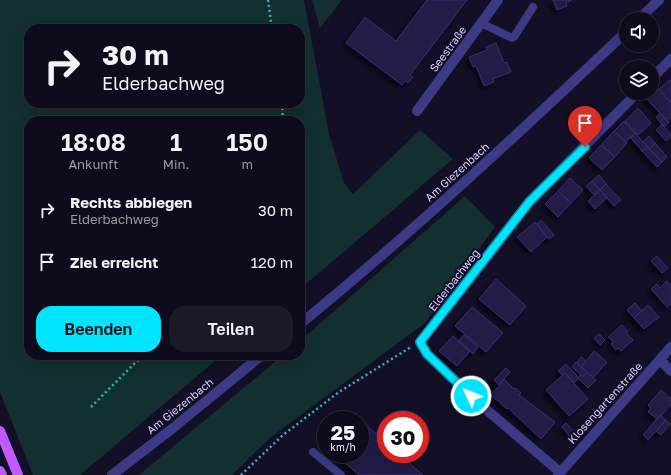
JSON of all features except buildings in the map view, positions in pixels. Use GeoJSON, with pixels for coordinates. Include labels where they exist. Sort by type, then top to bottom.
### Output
{"type":"FeatureCollection","features":[{"type":"Feature","properties":{"kind":"main road"},"geometry":{"type":"LineString","coordinates":[[0,431],[18,475]]}},
{"type":"Feature","properties":{"kind":"main road"},"geometry":{"type":"LineString","coordinates":[[0,471],[2,475]]}},
{"type":"Feature","properties":{"kind":"street","name":"Seestraße"},"geometry":{"type":"LineString","coordinates":[[417,111],[498,0]]}},
{"type":"Feature","properties":{"kind":"street"},"geometry":{"type":"LineString","coordinates":[[646,12],[659,0]]}},
{"type":"Feature","properties":{"kind":"street","name":"Am Giezenbach"},"geometry":{"type":"LineString","coordinates":[[305,320],[352,282],[514,137],[619,39]]}},
{"type":"Feature","properties":{"kind":"street"},"geometry":{"type":"LineString","coordinates":[[659,71],[671,59]]}},
{"type":"Feature","properties":{"kind":"street","name":"Elderbachweg"},"geometry":{"type":"LineString","coordinates":[[420,342],[530,201],[630,100]]}},
{"type":"Feature","properties":{"kind":"street"},"geometry":{"type":"LineString","coordinates":[[420,342],[432,360],[559,474]]}},
{"type":"Feature","properties":{"kind":"street","name":"Klosengartenstraße"},"geometry":{"type":"LineString","coordinates":[[559,474],[671,347]]}},
{"type":"Feature","properties":{"kind":"street","name":"Am Giezenbach"},"geometry":{"type":"LineString","coordinates":[[112,475],[173,428],[256,360]]}},
{"type":"Feature","properties":{"kind":"street"},"geometry":{"type":"LineString","coordinates":[[660,360],[671,371]]}},
{"type":"Feature","properties":{"kind":"lane"},"geometry":{"type":"LineString","coordinates":[[481,24],[512,38],[533,7]]}},
{"type":"Feature","properties":{"kind":"lane"},"geometry":{"type":"LineString","coordinates":[[313,452],[341,475]]}},
{"type":"Feature","properties":{"kind":"path"},"geometry":{"type":"LineString","coordinates":[[268,0],[271,24]]}},
{"type":"Feature","properties":{"kind":"path"},"geometry":{"type":"LineString","coordinates":[[241,475],[283,435],[339,392],[420,342]]}},
{"type":"Feature","properties":{"kind":"path"},"geometry":{"type":"LineString","coordinates":[[91,407],[138,360]]}},
{"type":"Feature","properties":{"kind":"green space"},"geometry":{"type":"Polygon","coordinates":[[[0,0],[304,0],[329,134],[344,183],[353,194],[420,130],[453,159],[305,285],[305,116],[24,116],[24,360],[216,360],[80,475],[33,475],[0,392],[0,0]]]}},
{"type":"Feature","properties":{"kind":"green space"},"geometry":{"type":"Polygon","coordinates":[[[312,0],[342,0],[320,28],[312,0]]]}},
{"type":"Feature","properties":{"kind":"green space"},"geometry":{"type":"Polygon","coordinates":[[[465,196],[495,227],[425,323],[271,437],[232,475],[139,475],[277,360],[305,360],[305,337],[465,196]]]}},
{"type":"Feature","properties":{"kind":"route"},"geometry":{"type":"LineString","coordinates":[[471,396],[427,354],[420,342],[530,201],[585,147]]}}]}
